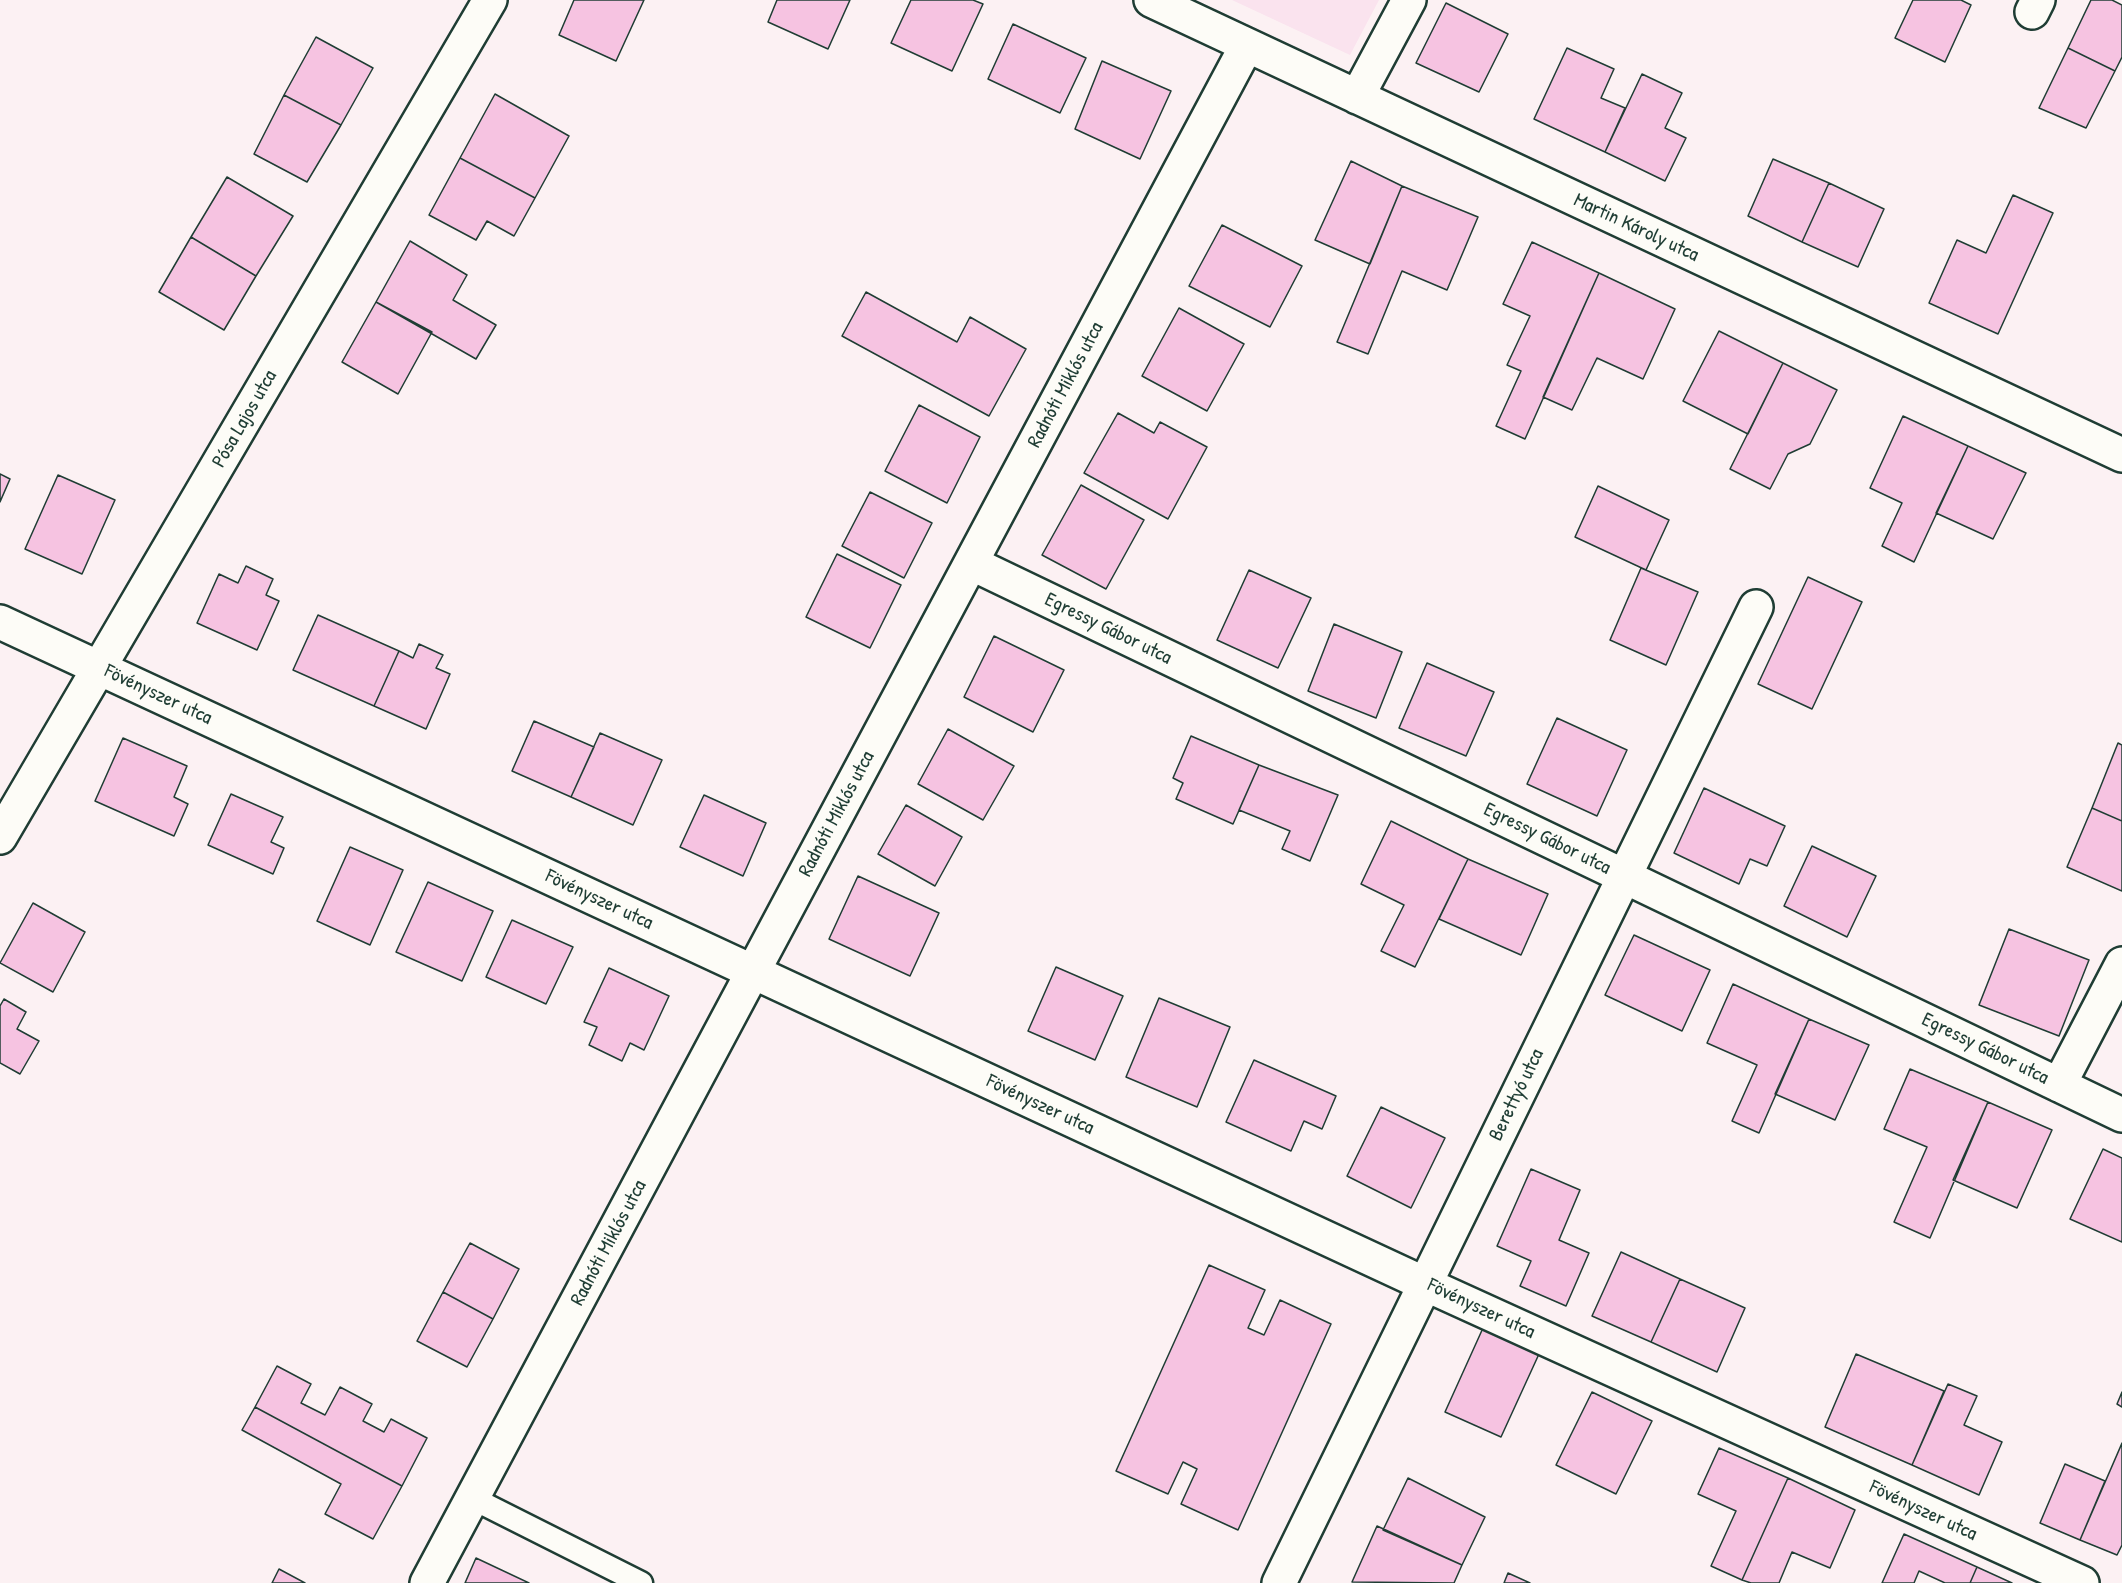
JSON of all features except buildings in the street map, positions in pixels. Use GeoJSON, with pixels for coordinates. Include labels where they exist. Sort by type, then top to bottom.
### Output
{"type":"FeatureCollection","features":[{"type":"Feature","properties":{"kind":"street","name":"Pósa Lajos utca"},"geometry":{"type":"LineString","coordinates":[[0,837],[490,0]]}},
{"type":"Feature","properties":{"kind":"street","name":"Martin Károly utca"},"geometry":{"type":"LineString","coordinates":[[1151,0],[2122,455]]}},
{"type":"Feature","properties":{"kind":"street"},"geometry":{"type":"LineString","coordinates":[[1357,97],[1409,0]]}},
{"type":"Feature","properties":{"kind":"street","name":"Radnóti Miklós utca"},"geometry":{"type":"LineString","coordinates":[[427,1583],[1247,45]]}},
{"type":"Feature","properties":{"kind":"street","name":"Egressy Gábor utca"},"geometry":{"type":"LineString","coordinates":[[971,563],[2122,1115]]}},
{"type":"Feature","properties":{"kind":"street","name":"Berettyó utca"},"geometry":{"type":"LineString","coordinates":[[1279,1583],[1756,607]]}},
{"type":"Feature","properties":{"kind":"street","name":"Fövényszer utca"},"geometry":{"type":"LineString","coordinates":[[0,622],[1425,1284],[2082,1583]]}},
{"type":"Feature","properties":{"kind":"street"},"geometry":{"type":"LineString","coordinates":[[2059,1084],[2122,964]]}},
{"type":"Feature","properties":{"kind":"lane"},"geometry":{"type":"LineString","coordinates":[[472,1498],[641,1583]]}},
{"type":"Feature","properties":{"kind":"shaded area"},"geometry":{"type":"Polygon","coordinates":[[[1232,0],[1379,0],[1350,55],[1232,0]]]}}]}
